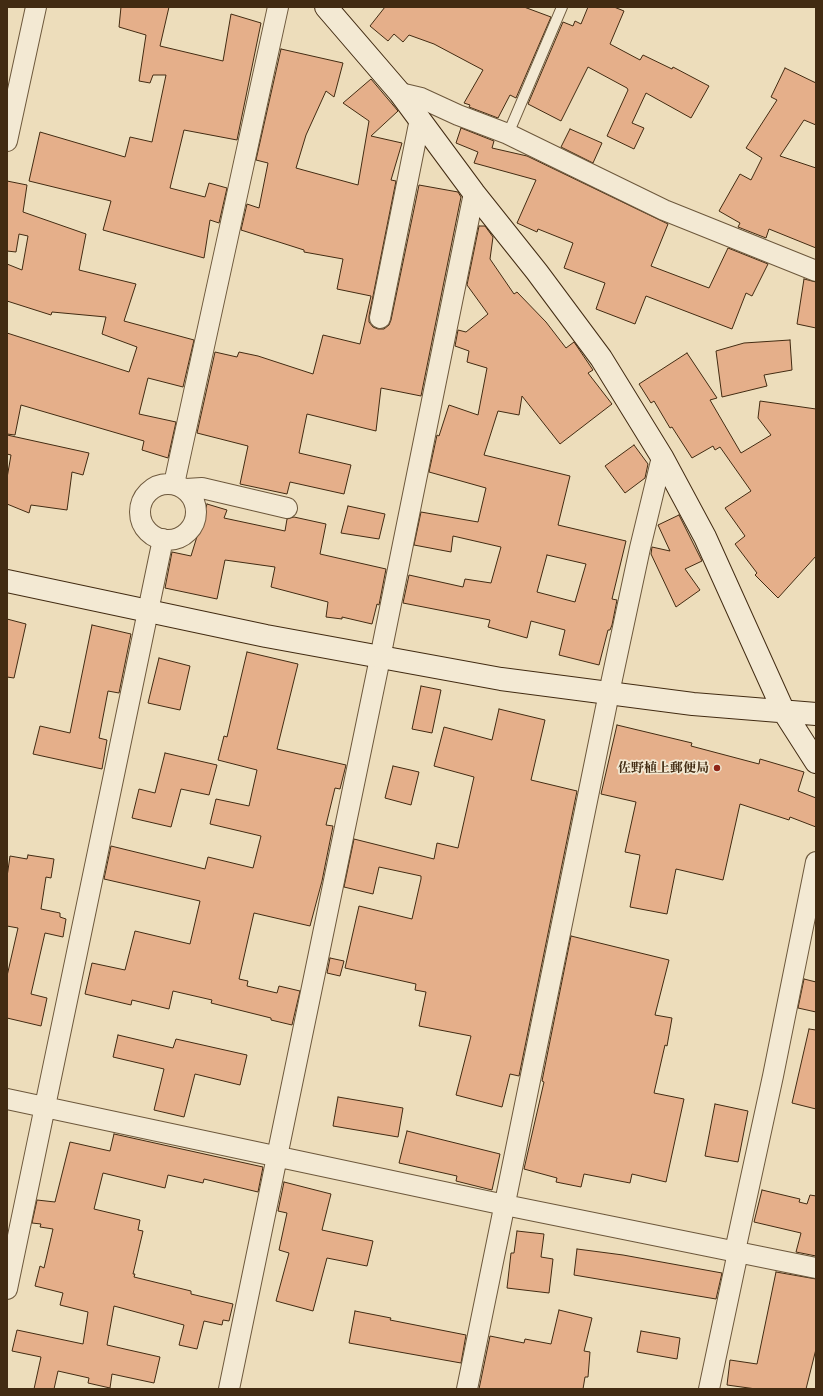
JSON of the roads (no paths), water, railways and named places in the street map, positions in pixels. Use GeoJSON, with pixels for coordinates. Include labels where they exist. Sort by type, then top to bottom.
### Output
{"type":"FeatureCollection","features":[{"type":"Feature","properties":{"kind":"street"},"geometry":{"type":"LineString","coordinates":[[7,141],[36,7]]}},
{"type":"Feature","properties":{"kind":"street"},"geometry":{"type":"LineString","coordinates":[[180,487],[278,7]]}},
{"type":"Feature","properties":{"kind":"street"},"geometry":{"type":"LineString","coordinates":[[326,7],[400,93],[474,193],[537,272],[601,358],[662,457],[705,537],[784,712],[816,762]]}},
{"type":"Feature","properties":{"kind":"street"},"geometry":{"type":"LineString","coordinates":[[400,93],[421,98],[458,115],[508,134],[664,210],[816,271]]}},
{"type":"Feature","properties":{"kind":"street"},"geometry":{"type":"LineString","coordinates":[[380,318],[420,119]]}},
{"type":"Feature","properties":{"kind":"street"},"geometry":{"type":"LineString","coordinates":[[229,1389],[380,658],[474,193]]}},
{"type":"Feature","properties":{"kind":"street"},"geometry":{"type":"LineString","coordinates":[[467,1389],[609,693],[640,548],[662,457]]}},
{"type":"Feature","properties":{"kind":"street"},"geometry":{"type":"LineString","coordinates":[[180,487],[192,498],[196,507],[196,517],[192,526],[186,534],[177,539],[163,539],[151,535],[144,528],[140,519],[140,509],[144,496],[152,489],[160,485],[202,488],[287,508]]}},
{"type":"Feature","properties":{"kind":"street"},"geometry":{"type":"LineString","coordinates":[[7,1289],[163,539]]}},
{"type":"Feature","properties":{"kind":"street"},"geometry":{"type":"LineString","coordinates":[[7,582],[147,612],[380,658],[501,679],[693,704],[816,714]]}},
{"type":"Feature","properties":{"kind":"street"},"geometry":{"type":"LineString","coordinates":[[709,1389],[816,862]]}},
{"type":"Feature","properties":{"kind":"street"},"geometry":{"type":"LineString","coordinates":[[7,1099],[505,1205],[816,1268]]}},
{"type":"Feature","properties":{"kind":"lane"},"geometry":{"type":"LineString","coordinates":[[508,134],[562,7]]}},
{"type":"Feature","properties":{"kind":"place","name":"佐野植上郵便局"},"geometry":{"type":"Point","coordinates":[717,768]}}]}
